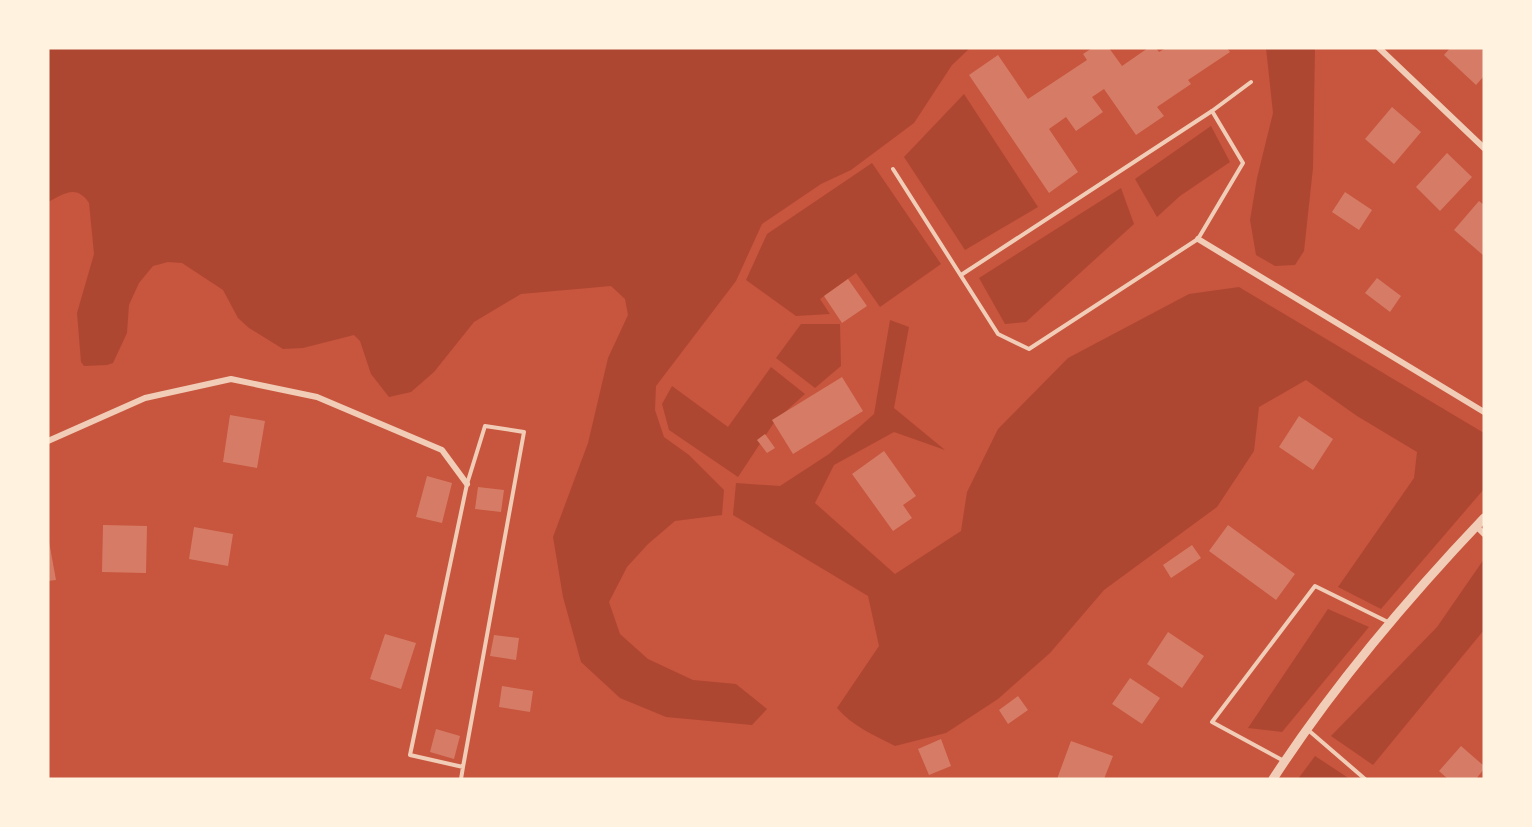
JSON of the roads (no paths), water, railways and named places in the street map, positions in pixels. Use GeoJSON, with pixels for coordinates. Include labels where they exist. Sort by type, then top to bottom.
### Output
{"type":"FeatureCollection","features":[{"type":"Feature","properties":{"kind":"street"},"geometry":{"type":"LineString","coordinates":[[1379,48],[1484,148]]}},
{"type":"Feature","properties":{"kind":"street"},"geometry":{"type":"LineString","coordinates":[[1198,239],[1484,412]]}},
{"type":"Feature","properties":{"kind":"street"},"geometry":{"type":"LineString","coordinates":[[48,441],[145,398],[231,379],[317,397],[442,450],[467,484]]}},
{"type":"Feature","properties":{"kind":"street"},"geometry":{"type":"LineString","coordinates":[[1273,779],[1306,729],[1389,623],[1484,518]]}},
{"type":"Feature","properties":{"kind":"street"},"geometry":{"type":"LineString","coordinates":[[1476,526],[1484,534]]}},
{"type":"Feature","properties":{"kind":"lane"},"geometry":{"type":"LineString","coordinates":[[960,275],[1212,111],[1251,82]]}},
{"type":"Feature","properties":{"kind":"lane"},"geometry":{"type":"LineString","coordinates":[[893,169],[998,334],[1029,349],[1198,239],[1243,163],[1212,111]]}},
{"type":"Feature","properties":{"kind":"lane"},"geometry":{"type":"LineString","coordinates":[[460,779],[463,767],[524,432],[485,426],[467,484],[410,755],[463,767]]}},
{"type":"Feature","properties":{"kind":"lane"},"geometry":{"type":"LineString","coordinates":[[1284,762],[1212,722],[1315,586],[1389,623]]}},
{"type":"Feature","properties":{"kind":"lane"},"geometry":{"type":"LineString","coordinates":[[1306,729],[1365,779]]}}]}
